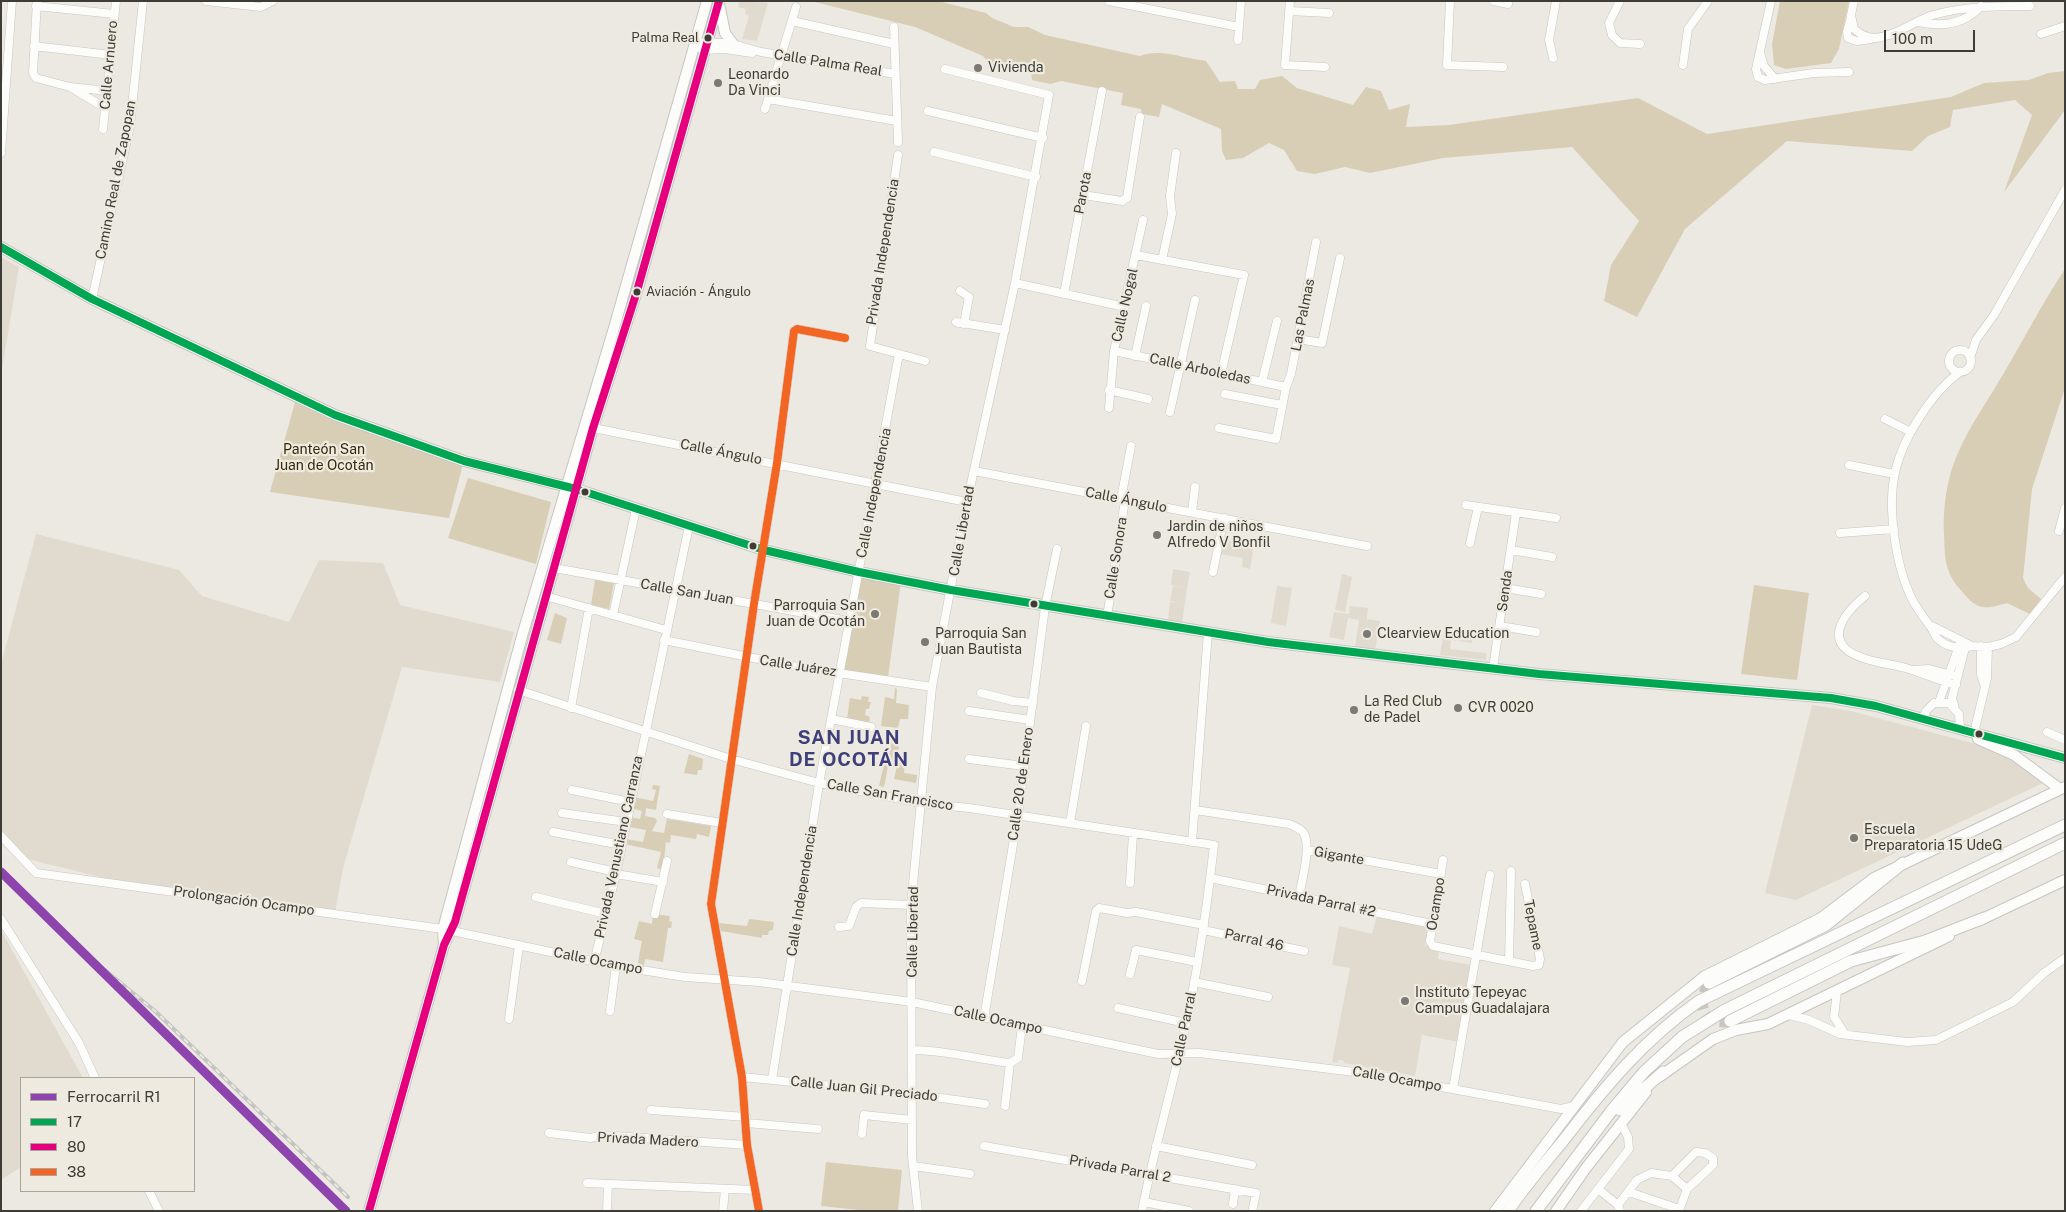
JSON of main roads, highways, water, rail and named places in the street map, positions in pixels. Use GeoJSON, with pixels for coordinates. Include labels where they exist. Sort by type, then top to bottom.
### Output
{"type":"FeatureCollection","features":[{"type":"Feature","properties":{"kind":"highway"},"geometry":{"type":"LineString","coordinates":[[1508,1211],[1530,1180],[1604,1088],[1672,1020],[1699,1001],[2065,825]]}},
{"type":"Feature","properties":{"kind":"highway"},"geometry":{"type":"LineString","coordinates":[[1536,1211],[1644,1072],[1682,1037],[1715,1016],[1953,896],[2065,843]]}},
{"type":"Feature","properties":{"kind":"highway"},"geometry":{"type":"LineString","coordinates":[[1709,983],[1826,925],[1903,863]]}},
{"type":"Feature","properties":{"kind":"highway"},"geometry":{"type":"LineString","coordinates":[[1730,1021],[1850,961],[1926,941],[1984,918]]}},
{"type":"Feature","properties":{"kind":"highway"},"geometry":{"type":"LineString","coordinates":[[1592,1138],[1648,1083],[1663,1072]]}},
{"type":"Feature","properties":{"kind":"highway"},"geometry":{"type":"LineString","coordinates":[[1499,1211],[1530,1180]]}},
{"type":"Feature","properties":{"kind":"main road"},"geometry":{"type":"LineString","coordinates":[[369,1211],[444,945],[565,487],[626,288],[707,1]]}},
{"type":"Feature","properties":{"kind":"main road"},"geometry":{"type":"LineString","coordinates":[[447,930],[546,596],[593,428],[637,291],[719,1]]}},
{"type":"Feature","properties":{"kind":"main road"},"geometry":{"type":"LineString","coordinates":[[719,1],[722,24],[732,47]]}},
{"type":"Feature","properties":{"kind":"main road"},"geometry":{"type":"LineString","coordinates":[[1,247],[92,299],[335,415],[464,461],[576,489],[764,550],[859,572],[1045,607],[1327,650],[1539,674],[1815,696],[1876,706],[2065,758]]}},
{"type":"Feature","properties":{"kind":"main road"},"geometry":{"type":"LineString","coordinates":[[626,288],[637,291]]}},
{"type":"Feature","properties":{"kind":"main road"},"geometry":{"type":"LineString","coordinates":[[1800,696],[1878,712],[1976,739],[2014,755],[2062,788]]}},
{"type":"Feature","properties":{"kind":"main road"},"geometry":{"type":"LineString","coordinates":[[1495,1211],[1623,1042],[1705,976],[1821,918],[1874,878],[2062,788]]}},
{"type":"Feature","properties":{"kind":"main road"},"geometry":{"type":"LineString","coordinates":[[1556,1211],[1621,1123],[1663,1072],[1713,1039],[1736,1030],[1768,1024],[1789,1015],[2065,880]]}},
{"type":"Feature","properties":{"kind":"tunnel"},"geometry":{"type":"LineString","coordinates":[[1709,983],[1703,998],[1704,1012],[1713,1020],[1721,1022],[1730,1021]]}},
{"type":"Feature","properties":{"kind":"railway"},"geometry":{"type":"LineString","coordinates":[[84,953],[155,1011],[348,1197]]}},
{"type":"Feature","properties":{"kind":"rail line","name":"R1"},"geometry":{"type":"LineString","coordinates":[[1,872],[346,1211]]}},
{"type":"Feature","properties":{"kind":"place","name":"Palma Real"},"geometry":{"type":"Point","coordinates":[708,38]}},
{"type":"Feature","properties":{"kind":"place","name":"Vivienda"},"geometry":{"type":"Point","coordinates":[978,68]}},
{"type":"Feature","properties":{"kind":"place","name":"Leonardo Da Vinci"},"geometry":{"type":"Point","coordinates":[718,83]}},
{"type":"Feature","properties":{"kind":"place","name":"Aviación - Ángulo"},"geometry":{"type":"Point","coordinates":[637,292]}},
{"type":"Feature","properties":{"kind":"place","name":"Jardin de niños Alfredo V Bonfil"},"geometry":{"type":"Point","coordinates":[1157,535]}},
{"type":"Feature","properties":{"kind":"place","name":"Parroquia San Juan de Ocotán"},"geometry":{"type":"Point","coordinates":[875,614]}},
{"type":"Feature","properties":{"kind":"place","name":"Clearview Education"},"geometry":{"type":"Point","coordinates":[1367,634]}},
{"type":"Feature","properties":{"kind":"place","name":"Parroquia San Juan Bautista"},"geometry":{"type":"Point","coordinates":[925,642]}},
{"type":"Feature","properties":{"kind":"place","name":"CVR 0020"},"geometry":{"type":"Point","coordinates":[1458,708]}},
{"type":"Feature","properties":{"kind":"place","name":"La Red Club de Padel"},"geometry":{"type":"Point","coordinates":[1354,710]}},
{"type":"Feature","properties":{"kind":"place","name":"Escuela Preparatoria 15 UdeG"},"geometry":{"type":"Point","coordinates":[1854,838]}},
{"type":"Feature","properties":{"kind":"place","name":"Instituto Tepeyac Campus Guadalajara"},"geometry":{"type":"Point","coordinates":[1405,1001]}},
{"type":"Feature","properties":{"kind":"district","name":"SAN JUAN DE OCOTÁN"},"geometry":{"type":"Point","coordinates":[849,749]}},
{"type":"Feature","properties":{"kind":"park label","name":"Panteón San Juan de Ocotán"},"geometry":{"type":"Point","coordinates":[324,458]}}]}
